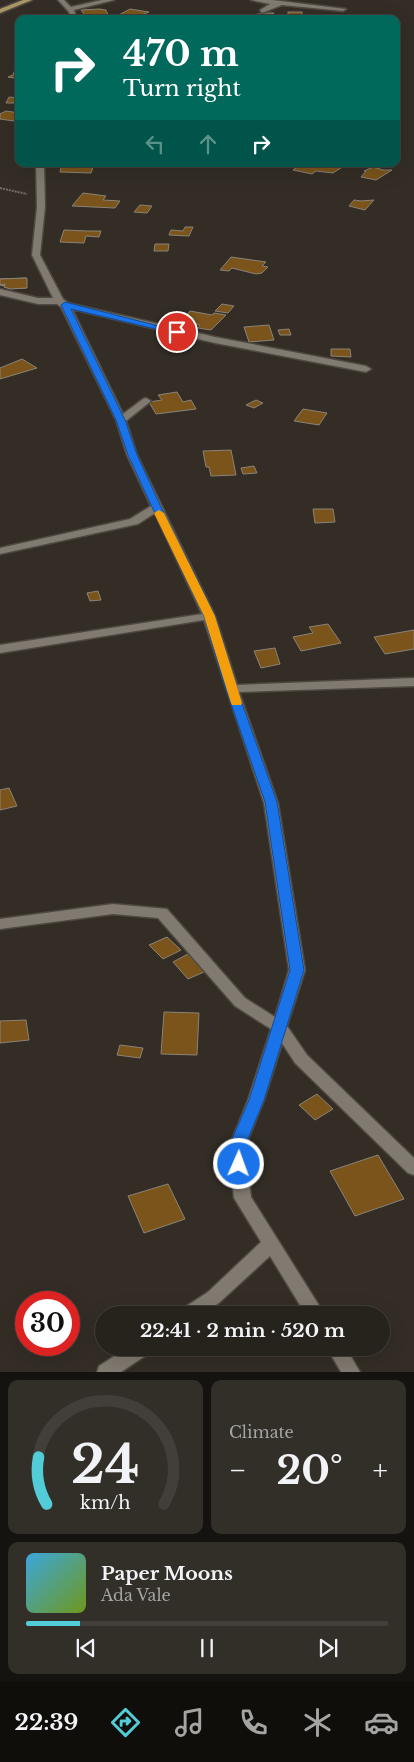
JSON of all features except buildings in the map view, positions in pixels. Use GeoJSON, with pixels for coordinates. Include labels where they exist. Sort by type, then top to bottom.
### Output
{"type":"FeatureCollection","features":[{"type":"Feature","properties":{"kind":"main road"},"geometry":{"type":"LineString","coordinates":[[0,10],[29,0]]}},
{"type":"Feature","properties":{"kind":"street"},"geometry":{"type":"LineString","coordinates":[[61,0],[70,9],[72,15]]}},
{"type":"Feature","properties":{"kind":"street"},"geometry":{"type":"LineString","coordinates":[[70,9],[111,0]]}},
{"type":"Feature","properties":{"kind":"street"},"geometry":{"type":"LineString","coordinates":[[254,0],[329,4],[343,9]]}},
{"type":"Feature","properties":{"kind":"street"},"geometry":{"type":"LineString","coordinates":[[278,2],[287,9]]}},
{"type":"Feature","properties":{"kind":"street"},"geometry":{"type":"LineString","coordinates":[[262,11],[278,2]]}},
{"type":"Feature","properties":{"kind":"street"},"geometry":{"type":"LineString","coordinates":[[40,167],[36,255],[120,420],[132,455],[209,616],[271,802],[297,970],[256,1100],[237,1146],[243,1198],[310,1306]]}},
{"type":"Feature","properties":{"kind":"street"},"geometry":{"type":"LineString","coordinates":[[0,292],[38,301],[62,303],[215,340],[366,369]]}},
{"type":"Feature","properties":{"kind":"street"},"geometry":{"type":"LineString","coordinates":[[120,420],[146,400]]}},
{"type":"Feature","properties":{"kind":"street"},"geometry":{"type":"LineString","coordinates":[[0,551],[134,522],[156,507]]}},
{"type":"Feature","properties":{"kind":"street"},"geometry":{"type":"LineString","coordinates":[[0,649],[209,616]]}},
{"type":"Feature","properties":{"kind":"street"},"geometry":{"type":"LineString","coordinates":[[232,689],[414,682]]}},
{"type":"Feature","properties":{"kind":"street"},"geometry":{"type":"LineString","coordinates":[[0,924],[113,908],[162,913],[240,1002],[279,1027],[301,1059],[414,1168]]}},
{"type":"Feature","properties":{"kind":"street"},"geometry":{"type":"LineString","coordinates":[[201,1306],[214,1297],[271,1244]]}},
{"type":"Feature","properties":{"kind":"street"},"geometry":{"type":"LineString","coordinates":[[106,1372],[129,1356]]}},
{"type":"Feature","properties":{"kind":"street"},"geometry":{"type":"LineString","coordinates":[[341,1356],[351,1372]]}},
{"type":"Feature","properties":{"kind":"path"},"geometry":{"type":"LineString","coordinates":[[0,188],[40,197]]}},
{"type":"Feature","properties":{"kind":"slow traffic"},"geometry":{"type":"LineString","coordinates":[[159,513],[209,616],[237,703]]}},
{"type":"Feature","properties":{"kind":"route"},"geometry":{"type":"LineString","coordinates":[[177,332],[65,305],[120,420],[132,455],[156,507],[209,616],[271,802],[297,970],[256,1100],[237,1146],[239,1164]]}}]}
